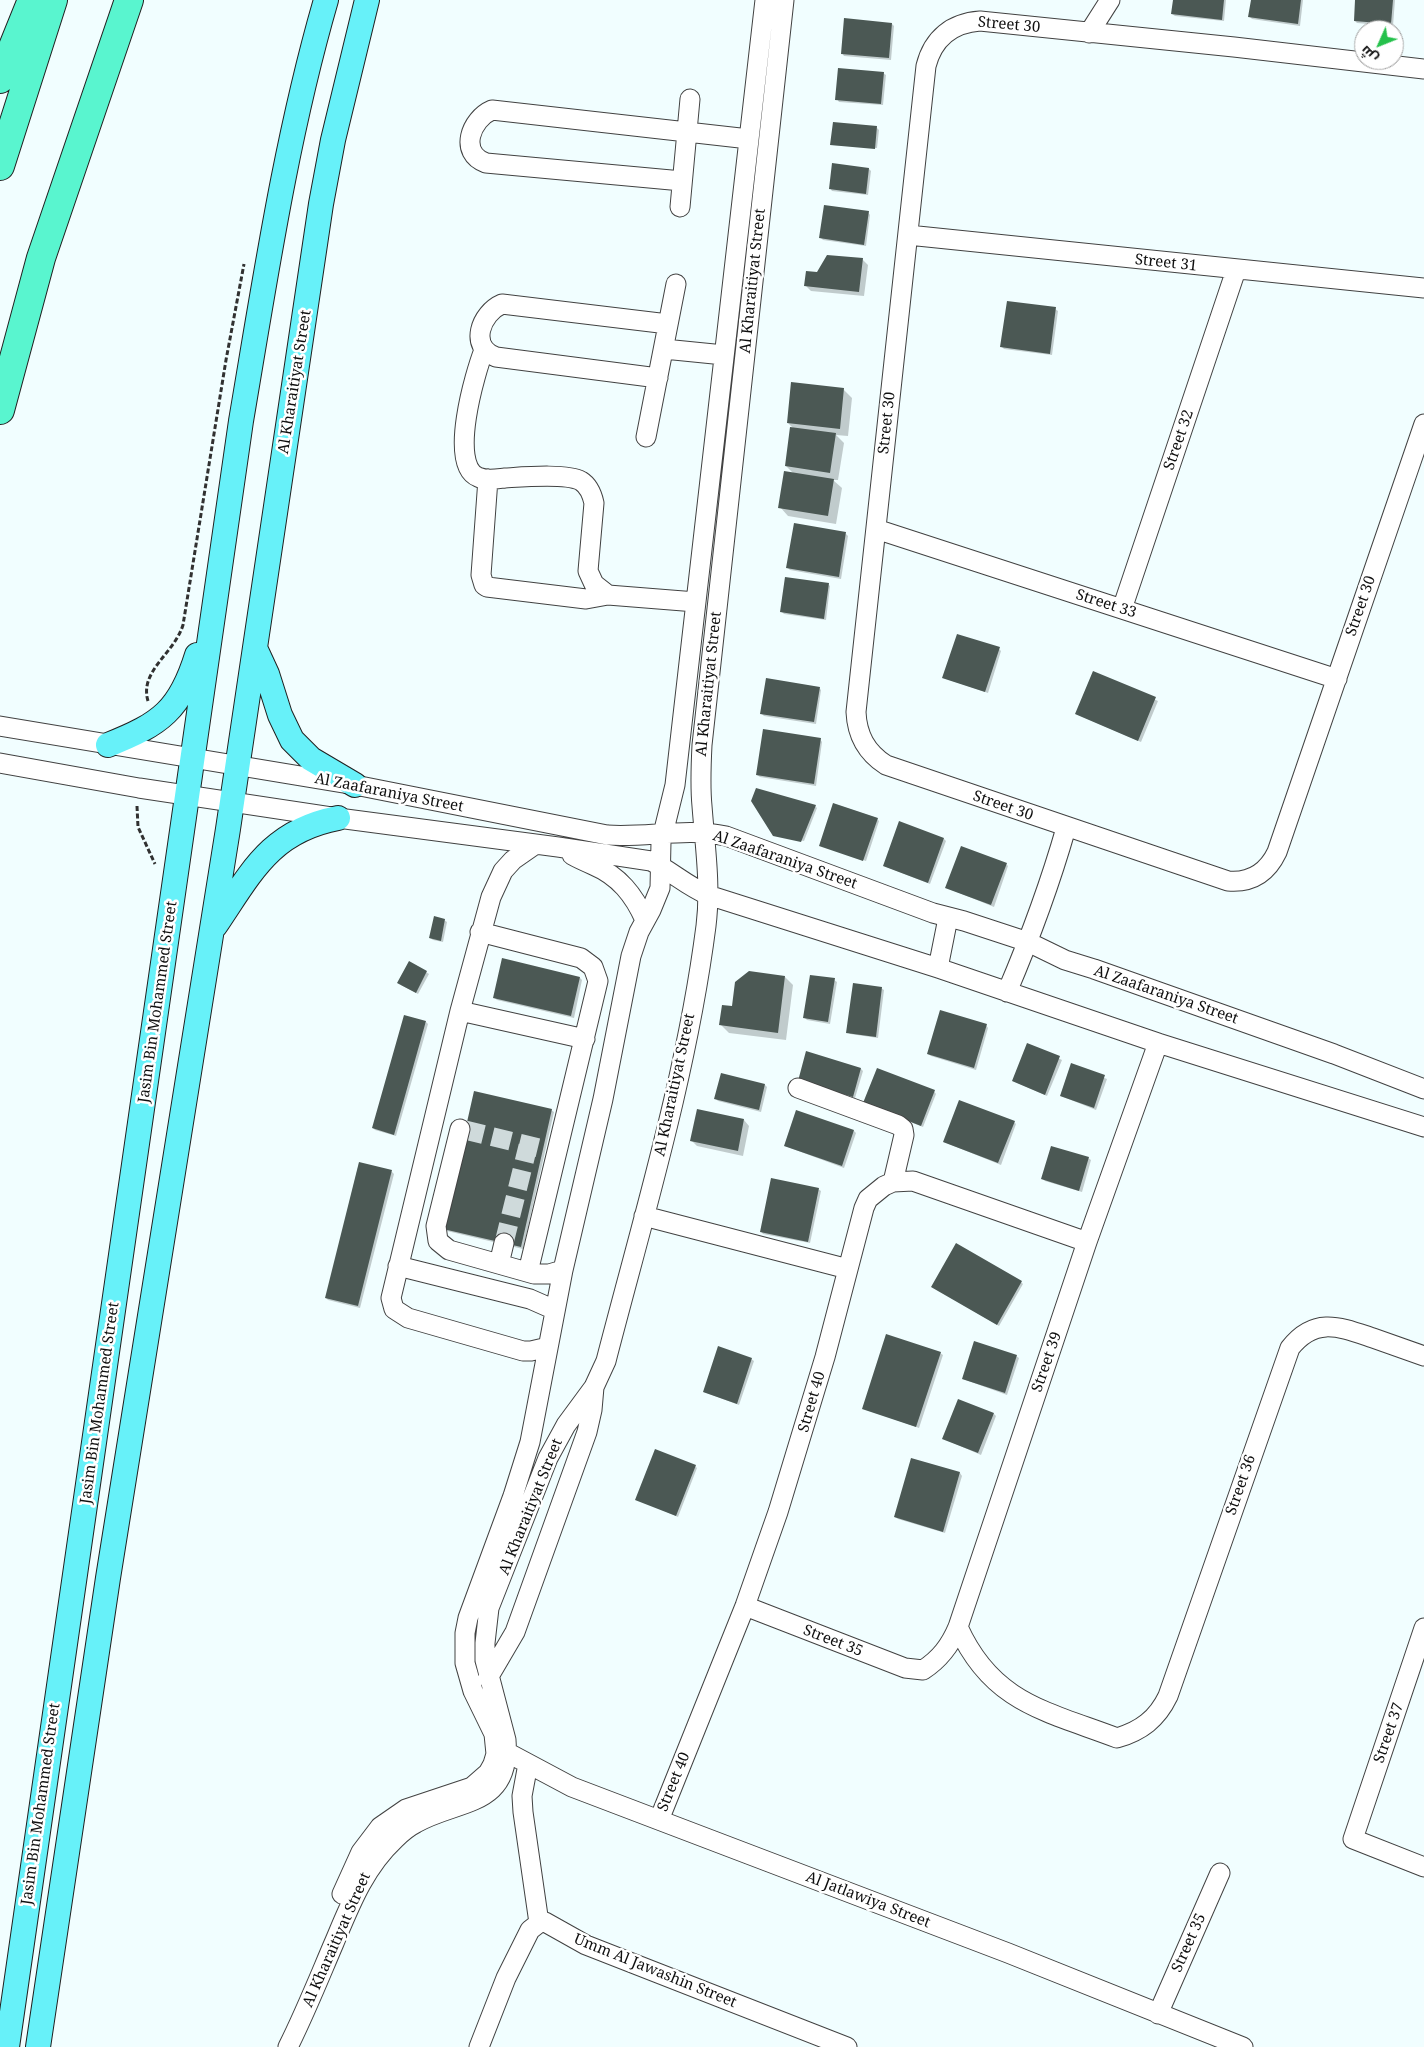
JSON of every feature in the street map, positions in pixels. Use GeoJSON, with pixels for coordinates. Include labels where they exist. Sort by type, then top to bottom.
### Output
{"type":"FeatureCollection","features":[{"type":"Feature","properties":{"kind":"highway"},"geometry":{"type":"LineString","coordinates":[[0,79],[32,0]]}},
{"type":"Feature","properties":{"kind":"highway"},"geometry":{"type":"LineString","coordinates":[[0,166],[53,0]]}},
{"type":"Feature","properties":{"kind":"highway"},"geometry":{"type":"LineString","coordinates":[[0,410],[41,258],[129,0]]}},
{"type":"Feature","properties":{"kind":"main road"},"geometry":{"type":"LineString","coordinates":[[193,759],[240,421],[271,244],[305,80],[326,0]]}},
{"type":"Feature","properties":{"kind":"main road","name":"Al Kharaitiyat Street"},"geometry":{"type":"LineString","coordinates":[[237,766],[323,195],[334,132],[367,0]]}},
{"type":"Feature","properties":{"kind":"main road"},"geometry":{"type":"LineString","coordinates":[[108,745],[150,726],[159,720],[179,698],[191,673],[216,596]]}},
{"type":"Feature","properties":{"kind":"main road"},"geometry":{"type":"LineString","coordinates":[[255,648],[267,674],[280,715],[292,740],[311,759],[355,786]]}},
{"type":"Feature","properties":{"kind":"main road","name":"Jasim Bin Mohammed Street"},"geometry":{"type":"LineString","coordinates":[[7,2047],[193,759]]}},
{"type":"Feature","properties":{"kind":"main road","name":"Jasim Bin Mohammed Street"},"geometry":{"type":"LineString","coordinates":[[38,2047],[109,1568],[237,766]]}},
{"type":"Feature","properties":{"kind":"main road"},"geometry":{"type":"LineString","coordinates":[[211,931],[255,866],[276,844],[306,827],[338,818]]}},
{"type":"Feature","properties":{"kind":"street","name":"Al Kharaitiyat Street"},"geometry":{"type":"LineString","coordinates":[[274,2047],[361,1852],[380,1827],[411,1816],[480,1799],[496,1783],[506,1762],[468,1678],[465,1633],[472,1604],[523,1469],[537,1414],[563,1270],[603,1099],[631,956],[660,888],[662,866],[660,850],[675,785],[765,0]]}},
{"type":"Feature","properties":{"kind":"street","name":"Al Kharaitiyat Street"},"geometry":{"type":"LineString","coordinates":[[501,1749],[503,1729],[488,1678],[484,1643],[489,1608],[548,1458],[566,1425],[594,1387],[606,1361],[670,1116],[688,1032],[706,926],[708,895],[707,856],[701,774],[705,716],[784,0]]}},
{"type":"Feature","properties":{"kind":"street"},"geometry":{"type":"LineString","coordinates":[[1090,33],[1110,0]]}},
{"type":"Feature","properties":{"kind":"street","name":"Street 30"},"geometry":{"type":"LineString","coordinates":[[1424,69],[1234,46],[1090,33],[980,20],[959,24],[940,37],[934,45],[926,66],[856,712],[857,728],[863,743],[869,752],[886,765],[1066,828],[1228,881],[1244,881],[1258,875],[1273,861],[1277,852],[1337,679],[1416,469],[1424,424]]}},
{"type":"Feature","properties":{"kind":"street"},"geometry":{"type":"LineString","coordinates":[[680,207],[690,99]]}},
{"type":"Feature","properties":{"kind":"street"},"geometry":{"type":"LineString","coordinates":[[682,181],[486,163],[474,156],[470,136],[477,119],[492,110],[749,139]]}},
{"type":"Feature","properties":{"kind":"street","name":"Street 31"},"geometry":{"type":"LineString","coordinates":[[908,236],[1424,288]]}},
{"type":"Feature","properties":{"kind":"street","name":"Street 32"},"geometry":{"type":"LineString","coordinates":[[1122,609],[1236,270]]}},
{"type":"Feature","properties":{"kind":"street"},"geometry":{"type":"LineString","coordinates":[[646,437],[676,284]]}},
{"type":"Feature","properties":{"kind":"street"},"geometry":{"type":"LineString","coordinates":[[608,595],[594,584],[588,570],[594,503],[588,487],[572,477],[488,479],[479,478],[469,469],[465,444],[470,394],[484,350],[481,339],[483,321],[487,313],[502,304],[668,324]]}},
{"type":"Feature","properties":{"kind":"street"},"geometry":{"type":"LineString","coordinates":[[664,349],[724,355]]}},
{"type":"Feature","properties":{"kind":"street"},"geometry":{"type":"LineString","coordinates":[[484,350],[496,357],[658,378]]}},
{"type":"Feature","properties":{"kind":"street"},"geometry":{"type":"LineString","coordinates":[[488,479],[481,575],[484,585],[586,599],[608,595],[696,602]]}},
{"type":"Feature","properties":{"kind":"street","name":"Street 33"},"geometry":{"type":"LineString","coordinates":[[876,529],[1337,679]]}},
{"type":"Feature","properties":{"kind":"street","name":"Al Zaafaraniya Street"},"geometry":{"type":"LineString","coordinates":[[0,726],[355,786],[607,835],[648,836],[663,833],[704,832],[726,836],[948,918],[964,920],[1028,942],[1079,965],[1306,1044],[1424,1089]]}},
{"type":"Feature","properties":{"kind":"street","name":"Al Zaafaraniya Street"},"geometry":{"type":"LineString","coordinates":[[0,764],[338,818],[651,861],[708,895],[938,968],[1158,1043],[1424,1127]]}},
{"type":"Feature","properties":{"kind":"street"},"geometry":{"type":"LineString","coordinates":[[1007,992],[1028,942],[1066,828]]}},
{"type":"Feature","properties":{"kind":"street"},"geometry":{"type":"LineString","coordinates":[[536,844],[512,860],[503,871],[491,897],[460,1011],[391,1293],[391,1304],[403,1316],[523,1351],[548,1347]]}},
{"type":"Feature","properties":{"kind":"street"},"geometry":{"type":"LineString","coordinates":[[558,847],[607,872],[619,882],[630,893],[645,920]]}},
{"type":"Feature","properties":{"kind":"street"},"geometry":{"type":"LineString","coordinates":[[938,968],[948,918]]}},
{"type":"Feature","properties":{"kind":"street"},"geometry":{"type":"LineString","coordinates":[[480,932],[572,955],[587,961],[596,973],[598,988],[585,1039],[550,1151],[528,1272]]}},
{"type":"Feature","properties":{"kind":"street"},"geometry":{"type":"LineString","coordinates":[[460,1011],[585,1039]]}},
{"type":"Feature","properties":{"kind":"street","name":"Street 39"},"geometry":{"type":"LineString","coordinates":[[922,1670],[948,1648],[958,1627],[1087,1242],[1158,1043]]}},
{"type":"Feature","properties":{"kind":"street"},"geometry":{"type":"LineString","coordinates":[[798,1088],[898,1125],[903,1129],[904,1135],[893,1182],[903,1180],[922,1184],[1087,1242]]}},
{"type":"Feature","properties":{"kind":"street"},"geometry":{"type":"LineString","coordinates":[[433,1122],[462,1129],[436,1226],[436,1236],[445,1248],[528,1272],[542,1274],[563,1270]]}},
{"type":"Feature","properties":{"kind":"street","name":"Street 40"},"geometry":{"type":"LineString","coordinates":[[659,1820],[745,1606],[778,1512],[806,1426],[866,1204],[875,1192],[893,1182]]}},
{"type":"Feature","properties":{"kind":"street"},"geometry":{"type":"LineString","coordinates":[[644,1216],[848,1269]]}},
{"type":"Feature","properties":{"kind":"street"},"geometry":{"type":"LineString","coordinates":[[499,1264],[504,1243]]}},
{"type":"Feature","properties":{"kind":"street"},"geometry":{"type":"LineString","coordinates":[[398,1266],[530,1299],[555,1310]]}},
{"type":"Feature","properties":{"kind":"street","name":"Street 36"},"geometry":{"type":"LineString","coordinates":[[958,1627],[973,1657],[987,1674],[1013,1696],[1032,1706],[1116,1738],[1144,1727],[1158,1713],[1168,1696],[1286,1356],[1295,1342],[1308,1331],[1334,1326],[1424,1356]]}},
{"type":"Feature","properties":{"kind":"street"},"geometry":{"type":"LineString","coordinates":[[488,1678],[518,1623],[587,1432],[592,1410],[594,1387]]}},
{"type":"Feature","properties":{"kind":"street"},"geometry":{"type":"LineString","coordinates":[[537,1414],[566,1425]]}},
{"type":"Feature","properties":{"kind":"street","name":"Street 35"},"geometry":{"type":"LineString","coordinates":[[745,1606],[905,1668],[922,1670]]}},
{"type":"Feature","properties":{"kind":"street","name":"Street 37"},"geometry":{"type":"LineString","coordinates":[[1424,1628],[1353,1839],[1424,1867]]}},
{"type":"Feature","properties":{"kind":"street","name":"Al Jatlawiya Street"},"geometry":{"type":"LineString","coordinates":[[501,1749],[572,1786],[1008,1953],[1243,2047]]}},
{"type":"Feature","properties":{"kind":"street"},"geometry":{"type":"LineString","coordinates":[[479,2047],[513,1963],[530,1930],[539,1923],[523,1812],[522,1796],[528,1764]]}},
{"type":"Feature","properties":{"kind":"street","name":"Al Kharaitiyat Street"},"geometry":{"type":"LineString","coordinates":[[288,2047],[362,1880],[411,1816]]}},
{"type":"Feature","properties":{"kind":"street","name":"Street 35"},"geometry":{"type":"LineString","coordinates":[[1158,2014],[1220,1873]]}},
{"type":"Feature","properties":{"kind":"street","name":"Umm Al Jawashin Street"},"geometry":{"type":"LineString","coordinates":[[539,1923],[550,1924],[569,1938],[847,2047]]}},
{"type":"Feature","properties":{"kind":"building"},"geometry":{"type":"Polygon","coordinates":[[[1173,0],[1224,0],[1222,20],[1171,14],[1173,0]]]}},
{"type":"Feature","properties":{"kind":"building"},"geometry":{"type":"Polygon","coordinates":[[[1251,0],[1301,0],[1298,24],[1248,17],[1251,0]]]}},
{"type":"Feature","properties":{"kind":"building"},"geometry":{"type":"Polygon","coordinates":[[[1355,0],[1393,0],[1391,20],[1354,20],[1355,0]]]}},
{"type":"Feature","properties":{"kind":"building"},"geometry":{"type":"Polygon","coordinates":[[[844,18],[892,23],[889,58],[841,54],[844,18]]]}},
{"type":"Feature","properties":{"kind":"building"},"geometry":{"type":"Polygon","coordinates":[[[838,68],[884,72],[881,104],[835,100],[838,68]]]}},
{"type":"Feature","properties":{"kind":"building"},"geometry":{"type":"Polygon","coordinates":[[[833,122],[877,126],[875,149],[830,145],[833,122]]]}},
{"type":"Feature","properties":{"kind":"building"},"geometry":{"type":"Polygon","coordinates":[[[832,163],[869,168],[866,194],[829,189],[832,163]]]}},
{"type":"Feature","properties":{"kind":"building"},"geometry":{"type":"Polygon","coordinates":[[[824,205],[869,211],[864,245],[819,238],[824,205]]]}},
{"type":"Feature","properties":{"kind":"building"},"geometry":{"type":"Polygon","coordinates":[[[827,255],[863,258],[859,292],[804,286],[806,271],[817,272],[827,255]]]}},
{"type":"Feature","properties":{"kind":"building"},"geometry":{"type":"Polygon","coordinates":[[[1007,301],[1056,307],[1050,354],[1000,347],[1007,301]]]}},
{"type":"Feature","properties":{"kind":"building"},"geometry":{"type":"Polygon","coordinates":[[[791,382],[844,388],[840,429],[787,423],[791,382]]]}},
{"type":"Feature","properties":{"kind":"building"},"geometry":{"type":"Polygon","coordinates":[[[790,427],[836,433],[830,473],[785,466],[790,427]]]}},
{"type":"Feature","properties":{"kind":"building"},"geometry":{"type":"Polygon","coordinates":[[[784,471],[834,479],[828,516],[778,508],[784,471]]]}},
{"type":"Feature","properties":{"kind":"building"},"geometry":{"type":"Polygon","coordinates":[[[794,523],[846,532],[839,577],[786,568],[794,523]]]}},
{"type":"Feature","properties":{"kind":"building"},"geometry":{"type":"Polygon","coordinates":[[[785,577],[829,583],[824,619],[780,612],[785,577]]]}},
{"type":"Feature","properties":{"kind":"building"},"geometry":{"type":"Polygon","coordinates":[[[957,634],[1000,647],[985,692],[942,678],[957,634]]]}},
{"type":"Feature","properties":{"kind":"building"},"geometry":{"type":"Polygon","coordinates":[[[1093,671],[1156,697],[1138,741],[1075,714],[1093,671]]]}},
{"type":"Feature","properties":{"kind":"building"},"geometry":{"type":"Polygon","coordinates":[[[766,678],[820,687],[814,722],[760,714],[766,678]]]}},
{"type":"Feature","properties":{"kind":"building"},"geometry":{"type":"Polygon","coordinates":[[[763,729],[821,738],[814,784],[756,775],[763,729]]]}},
{"type":"Feature","properties":{"kind":"building"},"geometry":{"type":"Polygon","coordinates":[[[756,788],[816,805],[801,842],[773,836],[751,801],[756,788]]]}},
{"type":"Feature","properties":{"kind":"building"},"geometry":{"type":"Polygon","coordinates":[[[833,803],[878,818],[863,861],[819,846],[833,803]]]}},
{"type":"Feature","properties":{"kind":"building"},"geometry":{"type":"Polygon","coordinates":[[[899,821],[944,838],[928,883],[883,866],[899,821]]]}},
{"type":"Feature","properties":{"kind":"building"},"geometry":{"type":"Polygon","coordinates":[[[961,846],[1007,863],[991,905],[945,888],[961,846]]]}},
{"type":"Feature","properties":{"kind":"building"},"geometry":{"type":"Polygon","coordinates":[[[434,916],[445,919],[441,941],[429,938],[434,916]]]}},
{"type":"Feature","properties":{"kind":"building"},"geometry":{"type":"Polygon","coordinates":[[[502,958],[580,977],[571,1016],[493,998],[502,958]]]}},
{"type":"Feature","properties":{"kind":"building"},"geometry":{"type":"Polygon","coordinates":[[[409,961],[427,971],[416,993],[397,983],[409,961]]]}},
{"type":"Feature","properties":{"kind":"building"},"geometry":{"type":"Polygon","coordinates":[[[749,971],[785,976],[778,1033],[719,1025],[722,1005],[732,1006],[735,982],[749,971]]]}},
{"type":"Feature","properties":{"kind":"building"},"geometry":{"type":"Polygon","coordinates":[[[810,975],[835,978],[828,1022],[803,1018],[810,975]]]}},
{"type":"Feature","properties":{"kind":"building"},"geometry":{"type":"Polygon","coordinates":[[[853,983],[882,987],[876,1037],[846,1033],[853,983]]]}},
{"type":"Feature","properties":{"kind":"building"},"geometry":{"type":"Polygon","coordinates":[[[940,1010],[987,1024],[974,1068],[927,1054],[940,1010]]]}},
{"type":"Feature","properties":{"kind":"building"},"geometry":{"type":"Polygon","coordinates":[[[404,1015],[426,1021],[394,1135],[372,1128],[404,1015]]]}},
{"type":"Feature","properties":{"kind":"building"},"geometry":{"type":"Polygon","coordinates":[[[1027,1043],[1060,1056],[1045,1095],[1012,1081],[1027,1043]]]}},
{"type":"Feature","properties":{"kind":"building"},"geometry":{"type":"Polygon","coordinates":[[[806,1051],[861,1068],[853,1097],[798,1081],[806,1051]]]}},
{"type":"Feature","properties":{"kind":"building"},"geometry":{"type":"Polygon","coordinates":[[[1071,1063],[1105,1075],[1094,1108],[1060,1096],[1071,1063]]]}},
{"type":"Feature","properties":{"kind":"building"},"geometry":{"type":"Polygon","coordinates":[[[877,1068],[935,1090],[921,1126],[863,1103],[877,1068]]]}},
{"type":"Feature","properties":{"kind":"building"},"geometry":{"type":"Polygon","coordinates":[[[721,1073],[765,1084],[759,1110],[714,1099],[721,1073]]]}},
{"type":"Feature","properties":{"kind":"building"},"geometry":{"type":"Polygon","coordinates":[[[474,1091],[552,1109],[521,1247],[443,1229],[474,1091]]]}},
{"type":"Feature","properties":{"kind":"building"},"geometry":{"type":"Polygon","coordinates":[[[959,1100],[1015,1121],[998,1163],[943,1142],[959,1100]]]}},
{"type":"Feature","properties":{"kind":"building"},"geometry":{"type":"Polygon","coordinates":[[[697,1109],[744,1119],[738,1151],[690,1141],[697,1109]]]}},
{"type":"Feature","properties":{"kind":"building"},"geometry":{"type":"Polygon","coordinates":[[[796,1110],[854,1130],[842,1166],[784,1146],[796,1110]]]}},
{"type":"Feature","properties":{"kind":"building"},"geometry":{"type":"Polygon","coordinates":[[[1051,1146],[1089,1157],[1079,1191],[1041,1179],[1051,1146]]]}},
{"type":"Feature","properties":{"kind":"building"},"geometry":{"type":"Polygon","coordinates":[[[359,1162],[392,1170],[358,1306],[325,1298],[359,1162]]]}},
{"type":"Feature","properties":{"kind":"building"},"geometry":{"type":"Polygon","coordinates":[[[771,1178],[819,1188],[808,1242],[760,1232],[771,1178]]]}},
{"type":"Feature","properties":{"kind":"building"},"geometry":{"type":"Polygon","coordinates":[[[956,1243],[1022,1281],[997,1325],[931,1287],[956,1243]]]}},
{"type":"Feature","properties":{"kind":"building"},"geometry":{"type":"Polygon","coordinates":[[[886,1334],[941,1352],[916,1427],[862,1409],[886,1334]]]}},
{"type":"Feature","properties":{"kind":"building"},"geometry":{"type":"Polygon","coordinates":[[[974,1341],[1017,1355],[1005,1393],[962,1379],[974,1341]]]}},
{"type":"Feature","properties":{"kind":"building"},"geometry":{"type":"Polygon","coordinates":[[[718,1346],[752,1358],[737,1404],[703,1392],[718,1346]]]}},
{"type":"Feature","properties":{"kind":"building"},"geometry":{"type":"Polygon","coordinates":[[[958,1399],[994,1413],[978,1453],[942,1439],[958,1399]]]}},
{"type":"Feature","properties":{"kind":"building"},"geometry":{"type":"Polygon","coordinates":[[[655,1449],[696,1465],[676,1516],[635,1500],[655,1449]]]}},
{"type":"Feature","properties":{"kind":"building"},"geometry":{"type":"Polygon","coordinates":[[[911,1458],[960,1472],[943,1532],[894,1517],[911,1458]]]}},
{"type":"Feature","properties":{"kind":"tunnel"},"geometry":{"type":"LineString","coordinates":[[465,1130],[543,1149]]}},
{"type":"Feature","properties":{"kind":"tunnel"},"geometry":{"type":"LineString","coordinates":[[504,1243],[528,1146]]}}]}
